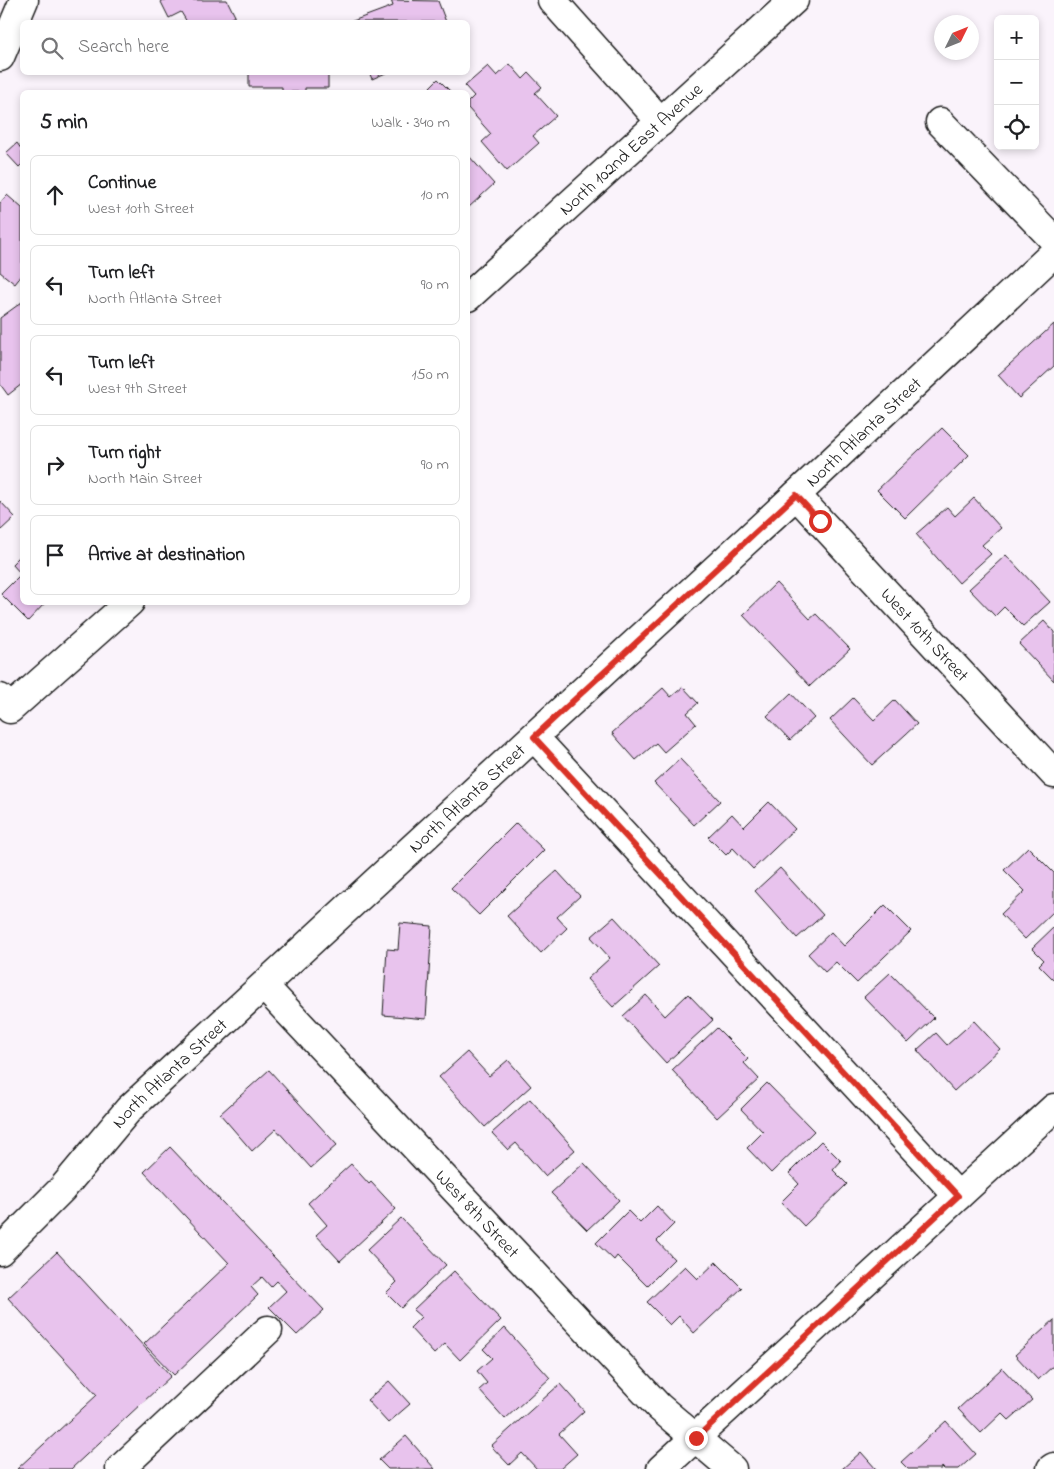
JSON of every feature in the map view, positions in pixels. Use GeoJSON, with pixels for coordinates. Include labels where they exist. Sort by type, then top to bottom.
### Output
{"type":"FeatureCollection","features":[{"type":"Feature","properties":{"kind":"street"},"geometry":{"type":"LineString","coordinates":[[0,57],[24,0]]}},
{"type":"Feature","properties":{"kind":"street"},"geometry":{"type":"LineString","coordinates":[[552,0],[661,122]]}},
{"type":"Feature","properties":{"kind":"street","name":"North 102nd East Avenue"},"geometry":{"type":"LineString","coordinates":[[470,295],[794,0]]}},
{"type":"Feature","properties":{"kind":"street"},"geometry":{"type":"LineString","coordinates":[[940,122],[1054,240]]}},
{"type":"Feature","properties":{"kind":"street","name":"North Atlanta Street"},"geometry":{"type":"LineString","coordinates":[[0,1251],[62,1189],[129,1109],[796,495],[1054,253]]}},
{"type":"Feature","properties":{"kind":"street","name":"West 10th Street"},"geometry":{"type":"LineString","coordinates":[[796,495],[1054,774]]}},
{"type":"Feature","properties":{"kind":"street"},"geometry":{"type":"LineString","coordinates":[[5,704],[126,605]]}},
{"type":"Feature","properties":{"kind":"street"},"geometry":{"type":"LineString","coordinates":[[534,737],[958,1196]]}},
{"type":"Feature","properties":{"kind":"street","name":"West 8th Street"},"geometry":{"type":"LineString","coordinates":[[264,986],[659,1407],[732,1469]]}},
{"type":"Feature","properties":{"kind":"street"},"geometry":{"type":"LineString","coordinates":[[661,1469],[1054,1108]]}},
{"type":"Feature","properties":{"kind":"street"},"geometry":{"type":"LineString","coordinates":[[120,1469],[268,1330]]}},
{"type":"Feature","properties":{"kind":"building"},"geometry":{"type":"Polygon","coordinates":[[[160,0],[227,0],[235,16],[227,20],[186,20],[181,12],[169,18],[160,0]]]}},
{"type":"Feature","properties":{"kind":"building"},"geometry":{"type":"Polygon","coordinates":[[[391,0],[438,1],[445,20],[355,20],[393,6],[391,0]]]}},
{"type":"Feature","properties":{"kind":"building"},"geometry":{"type":"Polygon","coordinates":[[[510,64],[523,79],[529,73],[542,87],[535,93],[556,116],[533,136],[539,143],[507,171],[482,142],[491,134],[470,110],[470,100],[474,96],[465,86],[488,66],[497,76],[510,64]]]}},
{"type":"Feature","properties":{"kind":"building"},"geometry":{"type":"Polygon","coordinates":[[[249,75],[328,75],[328,88],[282,90],[282,87],[249,87],[249,75]]]}},
{"type":"Feature","properties":{"kind":"building"},"geometry":{"type":"Polygon","coordinates":[[[370,75],[381,75],[372,79],[370,75]]]}},
{"type":"Feature","properties":{"kind":"building"},"geometry":{"type":"Polygon","coordinates":[[[438,79],[449,90],[433,90],[430,87],[438,79]]]}},
{"type":"Feature","properties":{"kind":"building"},"geometry":{"type":"Polygon","coordinates":[[[17,143],[20,147],[19,167],[6,153],[17,143]]]}},
{"type":"Feature","properties":{"kind":"building"},"geometry":{"type":"Polygon","coordinates":[[[470,157],[494,184],[470,206],[470,157]]]}},
{"type":"Feature","properties":{"kind":"building"},"geometry":{"type":"Polygon","coordinates":[[[7,195],[20,206],[20,278],[15,284],[0,272],[0,203],[7,195]]]}},
{"type":"Feature","properties":{"kind":"building"},"geometry":{"type":"Polygon","coordinates":[[[20,303],[20,386],[8,395],[0,384],[0,318],[20,303]]]}},
{"type":"Feature","properties":{"kind":"building"},"geometry":{"type":"Polygon","coordinates":[[[1054,324],[1054,366],[1019,398],[998,375],[1054,324]]]}},
{"type":"Feature","properties":{"kind":"building"},"geometry":{"type":"Polygon","coordinates":[[[942,428],[969,455],[905,518],[877,490],[942,428]]]}},
{"type":"Feature","properties":{"kind":"building"},"geometry":{"type":"Polygon","coordinates":[[[974,498],[1001,528],[982,545],[991,554],[959,583],[916,534],[947,507],[955,516],[974,498]]]}},
{"type":"Feature","properties":{"kind":"building"},"geometry":{"type":"Polygon","coordinates":[[[0,501],[15,517],[0,531],[0,501]]]}},
{"type":"Feature","properties":{"kind":"building"},"geometry":{"type":"Polygon","coordinates":[[[1006,555],[1050,602],[1023,626],[1004,607],[995,616],[969,589],[1006,555]]]}},
{"type":"Feature","properties":{"kind":"building"},"geometry":{"type":"Polygon","coordinates":[[[20,556],[20,573],[12,564],[20,556]]]}},
{"type":"Feature","properties":{"kind":"building"},"geometry":{"type":"Polygon","coordinates":[[[20,575],[20,605],[43,605],[28,621],[1,594],[20,575]]]}},
{"type":"Feature","properties":{"kind":"building"},"geometry":{"type":"Polygon","coordinates":[[[776,583],[810,619],[816,614],[850,649],[810,686],[743,615],[776,583]]]}},
{"type":"Feature","properties":{"kind":"building"},"geometry":{"type":"Polygon","coordinates":[[[1044,621],[1054,632],[1054,681],[1019,644],[1044,621]]]}},
{"type":"Feature","properties":{"kind":"building"},"geometry":{"type":"Polygon","coordinates":[[[683,687],[698,703],[687,713],[696,724],[664,752],[656,743],[636,760],[612,733],[663,688],[671,697],[683,687]]]}},
{"type":"Feature","properties":{"kind":"building"},"geometry":{"type":"Polygon","coordinates":[[[791,693],[814,718],[790,740],[767,716],[791,693]]]}},
{"type":"Feature","properties":{"kind":"building"},"geometry":{"type":"Polygon","coordinates":[[[853,698],[874,720],[895,700],[917,724],[872,765],[830,720],[853,698]]]}},
{"type":"Feature","properties":{"kind":"building"},"geometry":{"type":"Polygon","coordinates":[[[680,759],[720,801],[694,825],[654,783],[680,759]]]}},
{"type":"Feature","properties":{"kind":"building"},"geometry":{"type":"Polygon","coordinates":[[[769,802],[795,829],[753,869],[733,848],[726,855],[708,837],[732,814],[744,827],[769,802]]]}},
{"type":"Feature","properties":{"kind":"building"},"geometry":{"type":"Polygon","coordinates":[[[516,823],[544,850],[479,915],[451,888],[516,823]]]}},
{"type":"Feature","properties":{"kind":"building"},"geometry":{"type":"Polygon","coordinates":[[[1028,847],[1054,873],[1054,911],[1025,939],[1001,914],[1025,891],[1004,870],[1028,847]]]}},
{"type":"Feature","properties":{"kind":"building"},"geometry":{"type":"Polygon","coordinates":[[[780,868],[823,915],[797,938],[755,891],[780,868]]]}},
{"type":"Feature","properties":{"kind":"building"},"geometry":{"type":"Polygon","coordinates":[[[557,871],[580,896],[557,917],[567,928],[541,953],[507,916],[557,871]]]}},
{"type":"Feature","properties":{"kind":"building"},"geometry":{"type":"Polygon","coordinates":[[[885,905],[911,931],[857,983],[836,962],[825,972],[808,954],[831,932],[844,946],[885,905]]]}},
{"type":"Feature","properties":{"kind":"building"},"geometry":{"type":"Polygon","coordinates":[[[614,917],[659,966],[613,1007],[587,979],[610,958],[591,937],[614,917]]]}},
{"type":"Feature","properties":{"kind":"building"},"geometry":{"type":"Polygon","coordinates":[[[400,923],[432,926],[426,1019],[383,1015],[387,949],[398,950],[400,923]]]}},
{"type":"Feature","properties":{"kind":"building"},"geometry":{"type":"Polygon","coordinates":[[[1054,927],[1054,980],[1039,965],[1044,960],[1032,948],[1054,927]]]}},
{"type":"Feature","properties":{"kind":"building"},"geometry":{"type":"Polygon","coordinates":[[[890,973],[934,1018],[908,1043],[864,997],[890,973]]]}},
{"type":"Feature","properties":{"kind":"building"},"geometry":{"type":"Polygon","coordinates":[[[688,994],[713,1020],[666,1063],[623,1016],[646,995],[665,1016],[688,994]]]}},
{"type":"Feature","properties":{"kind":"building"},"geometry":{"type":"Polygon","coordinates":[[[974,1021],[1000,1049],[954,1091],[917,1050],[936,1033],[947,1045],[974,1021]]]}},
{"type":"Feature","properties":{"kind":"building"},"geometry":{"type":"Polygon","coordinates":[[[717,1028],[748,1059],[744,1063],[759,1079],[717,1118],[672,1070],[717,1028]]]}},
{"type":"Feature","properties":{"kind":"building"},"geometry":{"type":"Polygon","coordinates":[[[467,1052],[489,1076],[508,1060],[531,1086],[485,1127],[439,1077],[467,1052]]]}},
{"type":"Feature","properties":{"kind":"building"},"geometry":{"type":"Polygon","coordinates":[[[269,1070],[337,1145],[311,1168],[276,1129],[252,1151],[220,1114],[269,1070]]]}},
{"type":"Feature","properties":{"kind":"building"},"geometry":{"type":"Polygon","coordinates":[[[767,1083],[814,1131],[771,1173],[747,1148],[763,1132],[741,1109],[767,1083]]]}},
{"type":"Feature","properties":{"kind":"building"},"geometry":{"type":"Polygon","coordinates":[[[530,1099],[575,1150],[545,1176],[516,1143],[508,1150],[492,1133],[530,1099]]]}},
{"type":"Feature","properties":{"kind":"building"},"geometry":{"type":"Polygon","coordinates":[[[821,1141],[841,1161],[833,1170],[847,1184],[804,1226],[781,1202],[799,1184],[789,1173],[821,1141]]]}},
{"type":"Feature","properties":{"kind":"building"},"geometry":{"type":"Polygon","coordinates":[[[170,1147],[324,1310],[297,1335],[269,1307],[286,1291],[277,1281],[271,1287],[262,1277],[251,1287],[258,1295],[174,1375],[144,1344],[229,1263],[144,1172],[170,1147]]]}},
{"type":"Feature","properties":{"kind":"building"},"geometry":{"type":"Polygon","coordinates":[[[584,1163],[619,1200],[587,1230],[551,1193],[584,1163]]]}},
{"type":"Feature","properties":{"kind":"building"},"geometry":{"type":"Polygon","coordinates":[[[351,1164],[396,1209],[340,1261],[316,1235],[327,1225],[308,1203],[351,1164]]]}},
{"type":"Feature","properties":{"kind":"building"},"geometry":{"type":"Polygon","coordinates":[[[657,1206],[674,1224],[657,1241],[674,1259],[647,1286],[617,1256],[614,1260],[596,1243],[628,1211],[640,1223],[657,1206]]]}},
{"type":"Feature","properties":{"kind":"building"},"geometry":{"type":"Polygon","coordinates":[[[401,1218],[446,1265],[401,1308],[386,1293],[397,1282],[367,1250],[401,1218]]]}},
{"type":"Feature","properties":{"kind":"building"},"geometry":{"type":"Polygon","coordinates":[[[57,1252],[171,1376],[71,1469],[17,1469],[97,1395],[8,1298],[57,1252]]]}},
{"type":"Feature","properties":{"kind":"building"},"geometry":{"type":"Polygon","coordinates":[[[716,1262],[742,1288],[694,1333],[679,1316],[670,1325],[647,1302],[685,1266],[698,1279],[716,1262]]]}},
{"type":"Feature","properties":{"kind":"building"},"geometry":{"type":"Polygon","coordinates":[[[454,1271],[501,1320],[460,1360],[445,1344],[434,1354],[410,1328],[421,1317],[413,1310],[454,1271]]]}},
{"type":"Feature","properties":{"kind":"building"},"geometry":{"type":"Polygon","coordinates":[[[1054,1320],[1054,1365],[1038,1380],[1015,1355],[1054,1320]]]}},
{"type":"Feature","properties":{"kind":"building"},"geometry":{"type":"Polygon","coordinates":[[[505,1328],[550,1378],[505,1419],[479,1390],[487,1383],[477,1371],[492,1358],[483,1349],[505,1328]]]}},
{"type":"Feature","properties":{"kind":"building"},"geometry":{"type":"Polygon","coordinates":[[[1002,1368],[1032,1400],[1009,1420],[1002,1413],[981,1433],[958,1409],[1002,1368]]]}},
{"type":"Feature","properties":{"kind":"building"},"geometry":{"type":"Polygon","coordinates":[[[389,1381],[410,1404],[388,1423],[367,1400],[389,1381]]]}},
{"type":"Feature","properties":{"kind":"building"},"geometry":{"type":"Polygon","coordinates":[[[560,1384],[584,1411],[559,1434],[577,1454],[560,1469],[537,1469],[522,1453],[509,1465],[491,1446],[560,1384]]]}},
{"type":"Feature","properties":{"kind":"building"},"geometry":{"type":"Polygon","coordinates":[[[946,1421],[976,1454],[959,1469],[944,1469],[942,1467],[941,1469],[908,1469],[901,1462],[946,1421]]]}},
{"type":"Feature","properties":{"kind":"building"},"geometry":{"type":"Polygon","coordinates":[[[406,1436],[435,1469],[388,1469],[379,1460],[406,1436]]]}},
{"type":"Feature","properties":{"kind":"building"},"geometry":{"type":"Polygon","coordinates":[[[861,1452],[876,1469],[842,1469],[861,1452]]]}},
{"type":"Feature","properties":{"kind":"route"},"geometry":{"type":"LineString","coordinates":[[696,1438],[958,1196],[534,737],[796,495],[820,521]]}}]}
